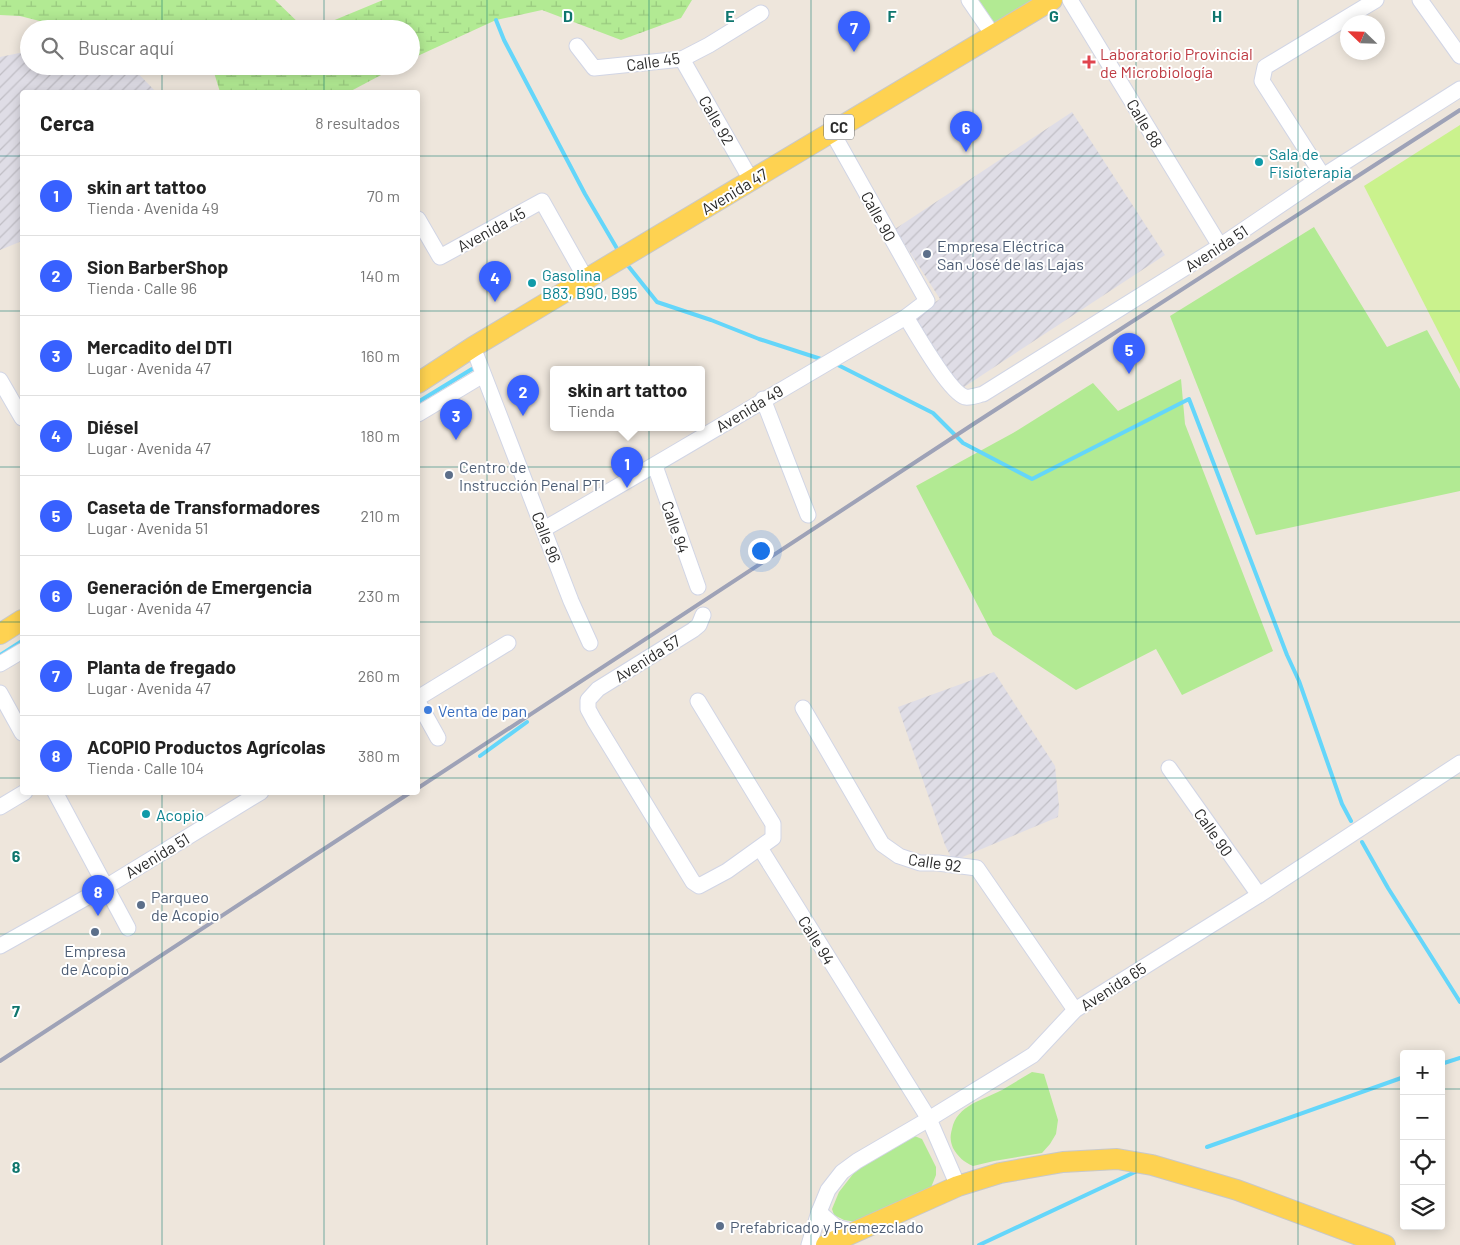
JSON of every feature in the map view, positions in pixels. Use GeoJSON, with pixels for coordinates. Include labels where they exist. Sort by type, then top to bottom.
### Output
{"type":"FeatureCollection","features":[{"type":"Feature","properties":{"kind":"main road","name":"Avenida 47"},"geometry":{"type":"LineString","coordinates":[[420,382],[473,347],[1052,0]]}},
{"type":"Feature","properties":{"kind":"main road"},"geometry":{"type":"LineString","coordinates":[[0,634],[20,621]]}},
{"type":"Feature","properties":{"kind":"main road"},"geometry":{"type":"LineString","coordinates":[[826,1245],[958,1186],[1000,1173],[1063,1162],[1117,1159],[1152,1166],[1237,1190],[1386,1245]]}},
{"type":"Feature","properties":{"kind":"street"},"geometry":{"type":"LineString","coordinates":[[969,0],[993,35]]}},
{"type":"Feature","properties":{"kind":"street","name":"Calle 88"},"geometry":{"type":"LineString","coordinates":[[1070,0],[1220,246]]}},
{"type":"Feature","properties":{"kind":"street"},"geometry":{"type":"LineString","coordinates":[[1323,176],[1262,81],[1265,67],[1376,0]]}},
{"type":"Feature","properties":{"kind":"street"},"geometry":{"type":"LineString","coordinates":[[1420,0],[1460,56]]}},
{"type":"Feature","properties":{"kind":"street","name":"Calle 45"},"geometry":{"type":"LineString","coordinates":[[577,46],[594,68],[682,59],[761,13]]}},
{"type":"Feature","properties":{"kind":"street","name":"Calle 92"},"geometry":{"type":"LineString","coordinates":[[682,59],[752,180]]}},
{"type":"Feature","properties":{"kind":"street","name":"Avenida 51"},"geometry":{"type":"LineString","coordinates":[[906,317],[944,377],[958,394],[967,398],[984,394],[1220,246],[1323,176],[1460,89]]}},
{"type":"Feature","properties":{"kind":"street","name":"Calle 90"},"geometry":{"type":"LineString","coordinates":[[832,132],[926,301]]}},
{"type":"Feature","properties":{"kind":"street","name":"Avenida 45"},"geometry":{"type":"LineString","coordinates":[[420,222],[440,257],[542,201],[586,279]]}},
{"type":"Feature","properties":{"kind":"street","name":"Avenida 49"},"geometry":{"type":"LineString","coordinates":[[544,529],[654,466],[763,399],[906,317],[926,301]]}},
{"type":"Feature","properties":{"kind":"street","name":"Calle 96"},"geometry":{"type":"LineString","coordinates":[[473,347],[571,601],[590,643]]}},
{"type":"Feature","properties":{"kind":"street"},"geometry":{"type":"LineString","coordinates":[[420,413],[483,375]]}},
{"type":"Feature","properties":{"kind":"street"},"geometry":{"type":"LineString","coordinates":[[0,380],[20,415]]}},
{"type":"Feature","properties":{"kind":"street"},"geometry":{"type":"LineString","coordinates":[[763,399],[808,515]]}},
{"type":"Feature","properties":{"kind":"street","name":"Calle 94"},"geometry":{"type":"LineString","coordinates":[[654,466],[698,588]]}},
{"type":"Feature","properties":{"kind":"street","name":"Avenida 57"},"geometry":{"type":"LineString","coordinates":[[703,614],[699,625],[693,630],[598,689],[588,700],[588,709],[693,882],[699,886],[728,871],[760,848]]}},
{"type":"Feature","properties":{"kind":"street"},"geometry":{"type":"LineString","coordinates":[[420,699],[508,642]]}},
{"type":"Feature","properties":{"kind":"street"},"geometry":{"type":"LineString","coordinates":[[0,664],[20,652]]}},
{"type":"Feature","properties":{"kind":"street"},"geometry":{"type":"LineString","coordinates":[[0,692],[20,729]]}},
{"type":"Feature","properties":{"kind":"street"},"geometry":{"type":"LineString","coordinates":[[698,701],[772,824],[773,838],[760,848]]}},
{"type":"Feature","properties":{"kind":"street"},"geometry":{"type":"LineString","coordinates":[[420,704],[438,738]]}},
{"type":"Feature","properties":{"kind":"street","name":"Calle 92"},"geometry":{"type":"LineString","coordinates":[[802,708],[882,844],[900,856],[920,863],[938,863],[977,868],[1075,1010]]}},
{"type":"Feature","properties":{"kind":"street","name":"Avenida 65"},"geometry":{"type":"LineString","coordinates":[[810,1245],[819,1212],[828,1190],[842,1172],[857,1161],[1034,1055],[1075,1010],[1259,895],[1460,763]]}},
{"type":"Feature","properties":{"kind":"street","name":"Calle 90"},"geometry":{"type":"LineString","coordinates":[[1169,768],[1259,895]]}},
{"type":"Feature","properties":{"kind":"street"},"geometry":{"type":"LineString","coordinates":[[0,807],[20,795]]}},
{"type":"Feature","properties":{"kind":"street"},"geometry":{"type":"LineString","coordinates":[[57,795],[128,928]]}},
{"type":"Feature","properties":{"kind":"street","name":"Avenida 51"},"geometry":{"type":"LineString","coordinates":[[0,946],[106,886],[256,795]]}},
{"type":"Feature","properties":{"kind":"street","name":"Calle 94"},"geometry":{"type":"LineString","coordinates":[[760,848],[929,1119],[958,1186]]}},
{"type":"Feature","properties":{"kind":"street"},"geometry":{"type":"LineString","coordinates":[[819,1212],[836,1227],[854,1232]]}},
{"type":"Feature","properties":{"kind":"shaded area"},"geometry":{"type":"Polygon","coordinates":[[[20,53],[20,75],[140,75],[154,90],[20,90],[20,242],[0,250],[0,57],[20,53]]]}},
{"type":"Feature","properties":{"kind":"shaded area"},"geometry":{"type":"Polygon","coordinates":[[[1072,112],[1165,255],[961,389],[914,316],[940,299],[895,229],[1072,112]]]}},
{"type":"Feature","properties":{"kind":"shaded area"},"geometry":{"type":"Polygon","coordinates":[[[994,672],[1055,766],[1059,806],[1058,817],[953,861],[945,845],[898,707],[994,672]]]}},
{"type":"Feature","properties":{"kind":"green space"},"geometry":{"type":"Polygon","coordinates":[[[0,0],[275,0],[296,20],[36,20],[20,16],[0,15],[0,0]]]}},
{"type":"Feature","properties":{"kind":"green space"},"geometry":{"type":"Polygon","coordinates":[[[383,0],[692,0],[681,18],[621,40],[542,10],[496,20],[420,55],[420,20],[335,20],[383,0]]]}},
{"type":"Feature","properties":{"kind":"green space"},"geometry":{"type":"Polygon","coordinates":[[[976,0],[1035,0],[991,26],[976,0]]]}},
{"type":"Feature","properties":{"kind":"green space"},"geometry":{"type":"Polygon","coordinates":[[[215,75],[381,75],[353,90],[219,90],[215,75]]]}},
{"type":"Feature","properties":{"kind":"green space"},"geometry":{"type":"Polygon","coordinates":[[[1460,125],[1460,374],[1364,186],[1460,125]]]}},
{"type":"Feature","properties":{"kind":"green space"},"geometry":{"type":"Polygon","coordinates":[[[1314,227],[1387,347],[1427,330],[1460,389],[1460,491],[1256,535],[1170,316],[1314,227]]]}},
{"type":"Feature","properties":{"kind":"green space"},"geometry":{"type":"Polygon","coordinates":[[[1181,379],[1185,424],[1273,651],[1182,695],[1156,649],[1076,690],[993,635],[916,486],[1013,433],[1093,383],[1118,411],[1181,379]]]}},
{"type":"Feature","properties":{"kind":"green space"},"geometry":{"type":"Polygon","coordinates":[[[1032,1072],[1044,1074],[1058,1120],[1056,1134],[1050,1144],[1042,1153],[973,1166],[959,1157],[953,1148],[951,1136],[959,1114],[972,1104],[1002,1090],[1032,1072]]]}},
{"type":"Feature","properties":{"kind":"green space"},"geometry":{"type":"Polygon","coordinates":[[[912,1135],[922,1139],[936,1167],[936,1175],[930,1190],[863,1223],[844,1220],[834,1215],[832,1209],[839,1192],[857,1169],[912,1135]]]}},
{"type":"Feature","properties":{"kind":"waterway"},"geometry":{"type":"LineString","coordinates":[[496,20],[504,40],[585,194],[619,252]]}},
{"type":"Feature","properties":{"kind":"waterway"},"geometry":{"type":"LineString","coordinates":[[625,262],[657,302],[824,360]]}},
{"type":"Feature","properties":{"kind":"waterway"},"geometry":{"type":"LineString","coordinates":[[836,364],[933,413],[963,443],[1032,479],[1189,399],[1287,655],[1299,681],[1342,804],[1351,821]]}},
{"type":"Feature","properties":{"kind":"waterway"},"geometry":{"type":"LineString","coordinates":[[420,401],[472,369]]}},
{"type":"Feature","properties":{"kind":"waterway"},"geometry":{"type":"LineString","coordinates":[[0,655],[20,642]]}},
{"type":"Feature","properties":{"kind":"waterway"},"geometry":{"type":"LineString","coordinates":[[480,756],[527,722]]}},
{"type":"Feature","properties":{"kind":"waterway"},"geometry":{"type":"LineString","coordinates":[[1362,842],[1388,888],[1460,1002]]}},
{"type":"Feature","properties":{"kind":"waterway"},"geometry":{"type":"LineString","coordinates":[[1445,1063],[1460,1058]]}},
{"type":"Feature","properties":{"kind":"waterway"},"geometry":{"type":"LineString","coordinates":[[1207,1147],[1400,1078]]}},
{"type":"Feature","properties":{"kind":"waterway"},"geometry":{"type":"LineString","coordinates":[[979,1245],[1135,1172]]}},
{"type":"Feature","properties":{"kind":"railway"},"geometry":{"type":"LineString","coordinates":[[420,787],[975,423],[1460,110]]}},
{"type":"Feature","properties":{"kind":"railway"},"geometry":{"type":"LineString","coordinates":[[0,1061],[406,795]]}},
{"type":"Feature","properties":{"kind":"place","name":"Planta de fregado"},"geometry":{"type":"Point","coordinates":[854,52]}},
{"type":"Feature","properties":{"kind":"place","name":"Laboratorio Provincial de Microbiología"},"geometry":{"type":"Point","coordinates":[1089,62]}},
{"type":"Feature","properties":{"kind":"place","name":"Generación de Emergencia"},"geometry":{"type":"Point","coordinates":[966,152]}},
{"type":"Feature","properties":{"kind":"place","name":"Sala de Fisioterapia"},"geometry":{"type":"Point","coordinates":[1259,162]}},
{"type":"Feature","properties":{"kind":"place","name":"Empresa Eléctrica San José de las Lajas"},"geometry":{"type":"Point","coordinates":[927,254]}},
{"type":"Feature","properties":{"kind":"place","name":"Gasolina B83, B90, B95"},"geometry":{"type":"Point","coordinates":[532,283]}},
{"type":"Feature","properties":{"kind":"place","name":"Diésel"},"geometry":{"type":"Point","coordinates":[495,302]}},
{"type":"Feature","properties":{"kind":"place","name":"Caseta de Transformadores"},"geometry":{"type":"Point","coordinates":[1129,374]}},
{"type":"Feature","properties":{"kind":"place","name":"Sion BarberShop"},"geometry":{"type":"Point","coordinates":[523,416]}},
{"type":"Feature","properties":{"kind":"place","name":"Mercadito del DTI"},"geometry":{"type":"Point","coordinates":[456,440]}},
{"type":"Feature","properties":{"kind":"place","name":"Centro de Instrucción Penal PTI"},"geometry":{"type":"Point","coordinates":[449,475]}},
{"type":"Feature","properties":{"kind":"place","name":"skin art tattoo"},"geometry":{"type":"Point","coordinates":[627,488]}},
{"type":"Feature","properties":{"kind":"place","name":"Venta de pan"},"geometry":{"type":"Point","coordinates":[428,710]}},
{"type":"Feature","properties":{"kind":"place","name":"Acopio"},"geometry":{"type":"Point","coordinates":[146,814]}},
{"type":"Feature","properties":{"kind":"place","name":"Parqueo de Acopio"},"geometry":{"type":"Point","coordinates":[141,905]}},
{"type":"Feature","properties":{"kind":"place","name":"ACOPIO Productos Agrícolas"},"geometry":{"type":"Point","coordinates":[98,916]}},
{"type":"Feature","properties":{"kind":"place","name":"Empresa de Acopio"},"geometry":{"type":"Point","coordinates":[95,932]}},
{"type":"Feature","properties":{"kind":"place","name":"Prefabricado y Premezclado"},"geometry":{"type":"Point","coordinates":[720,1226]}}]}
